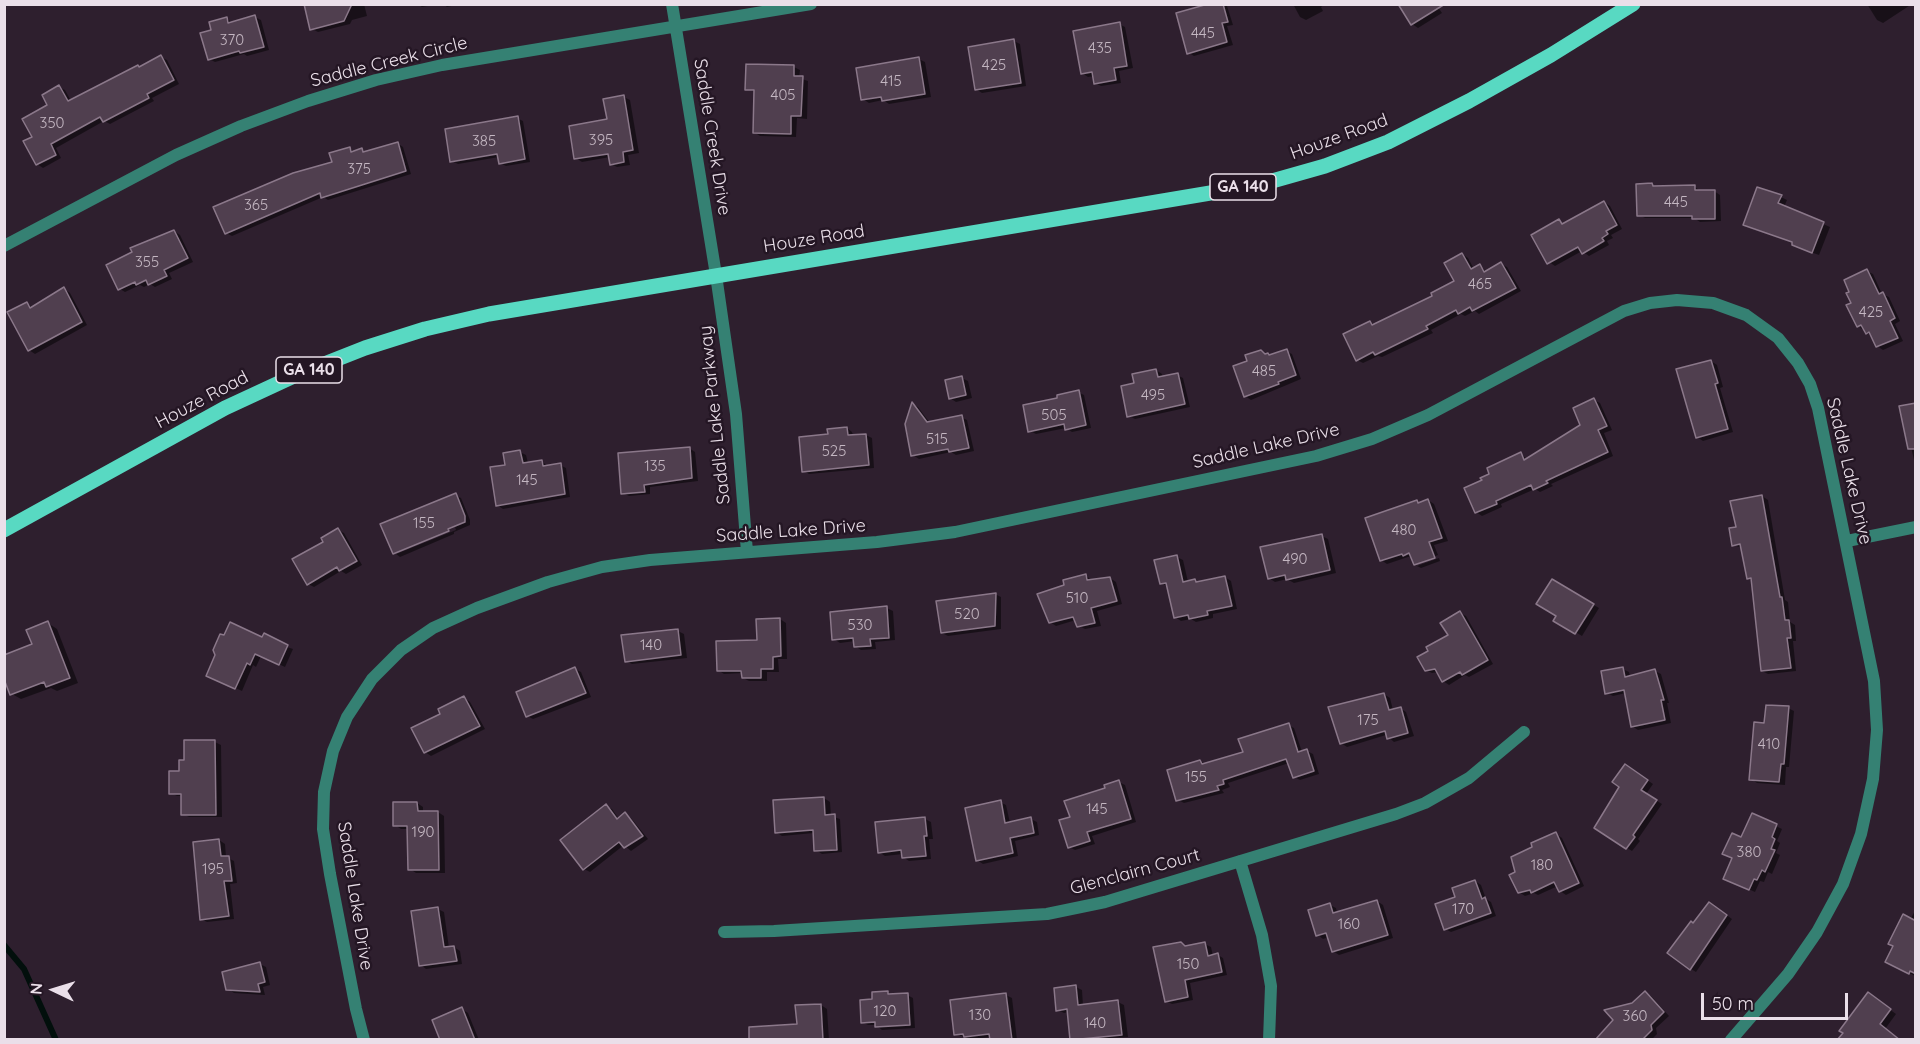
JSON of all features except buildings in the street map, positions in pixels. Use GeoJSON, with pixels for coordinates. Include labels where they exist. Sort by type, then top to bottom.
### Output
{"type":"FeatureCollection","features":[{"type":"Feature","properties":{"kind":"main road","name":"Houze Road"},"geometry":{"type":"LineString","coordinates":[[4,530],[225,408],[294,376],[365,348],[425,329],[489,314],[1258,185],[1325,166],[1388,142],[1469,101],[1551,55],[1633,4]]}},
{"type":"Feature","properties":{"kind":"street","name":"Saddle Creek Drive"},"geometry":{"type":"LineString","coordinates":[[672,4],[716,275]]}},
{"type":"Feature","properties":{"kind":"street","name":"Saddle Creek Circle"},"geometry":{"type":"LineString","coordinates":[[4,246],[176,154],[308,101],[376,80],[442,64],[811,4]]}},
{"type":"Feature","properties":{"kind":"street","name":"Saddle Lake Parkway"},"geometry":{"type":"LineString","coordinates":[[716,275],[736,414],[747,552]]}},
{"type":"Feature","properties":{"kind":"street","name":"Saddle Lake Drive"},"geometry":{"type":"LineString","coordinates":[[364,1040],[330,874],[323,829],[324,792],[333,751],[347,717],[372,679],[401,650],[433,628],[477,608],[548,582],[602,567],[650,560],[877,542],[955,532],[1316,456],[1372,439],[1428,415],[1624,311],[1650,303],[1677,300],[1713,303],[1746,315],[1778,338],[1798,363],[1810,384],[1818,408],[1847,541],[1874,681],[1876,720],[1873,779],[1861,834],[1843,884],[1817,932],[1788,974],[1731,1040]]}},
{"type":"Feature","properties":{"kind":"street"},"geometry":{"type":"LineString","coordinates":[[1847,541],[1916,527]]}},
{"type":"Feature","properties":{"kind":"street","name":"Glenclairn Court"},"geometry":{"type":"LineString","coordinates":[[724,932],[1047,914],[1105,902],[1396,814],[1425,803],[1469,778],[1524,732]]}},
{"type":"Feature","properties":{"kind":"street"},"geometry":{"type":"LineString","coordinates":[[1240,861],[1262,935],[1270,986],[1269,1040]]}},
{"type":"Feature","properties":{"kind":"waterway"},"geometry":{"type":"LineString","coordinates":[[4,945],[24,969],[56,1040]]}}]}
